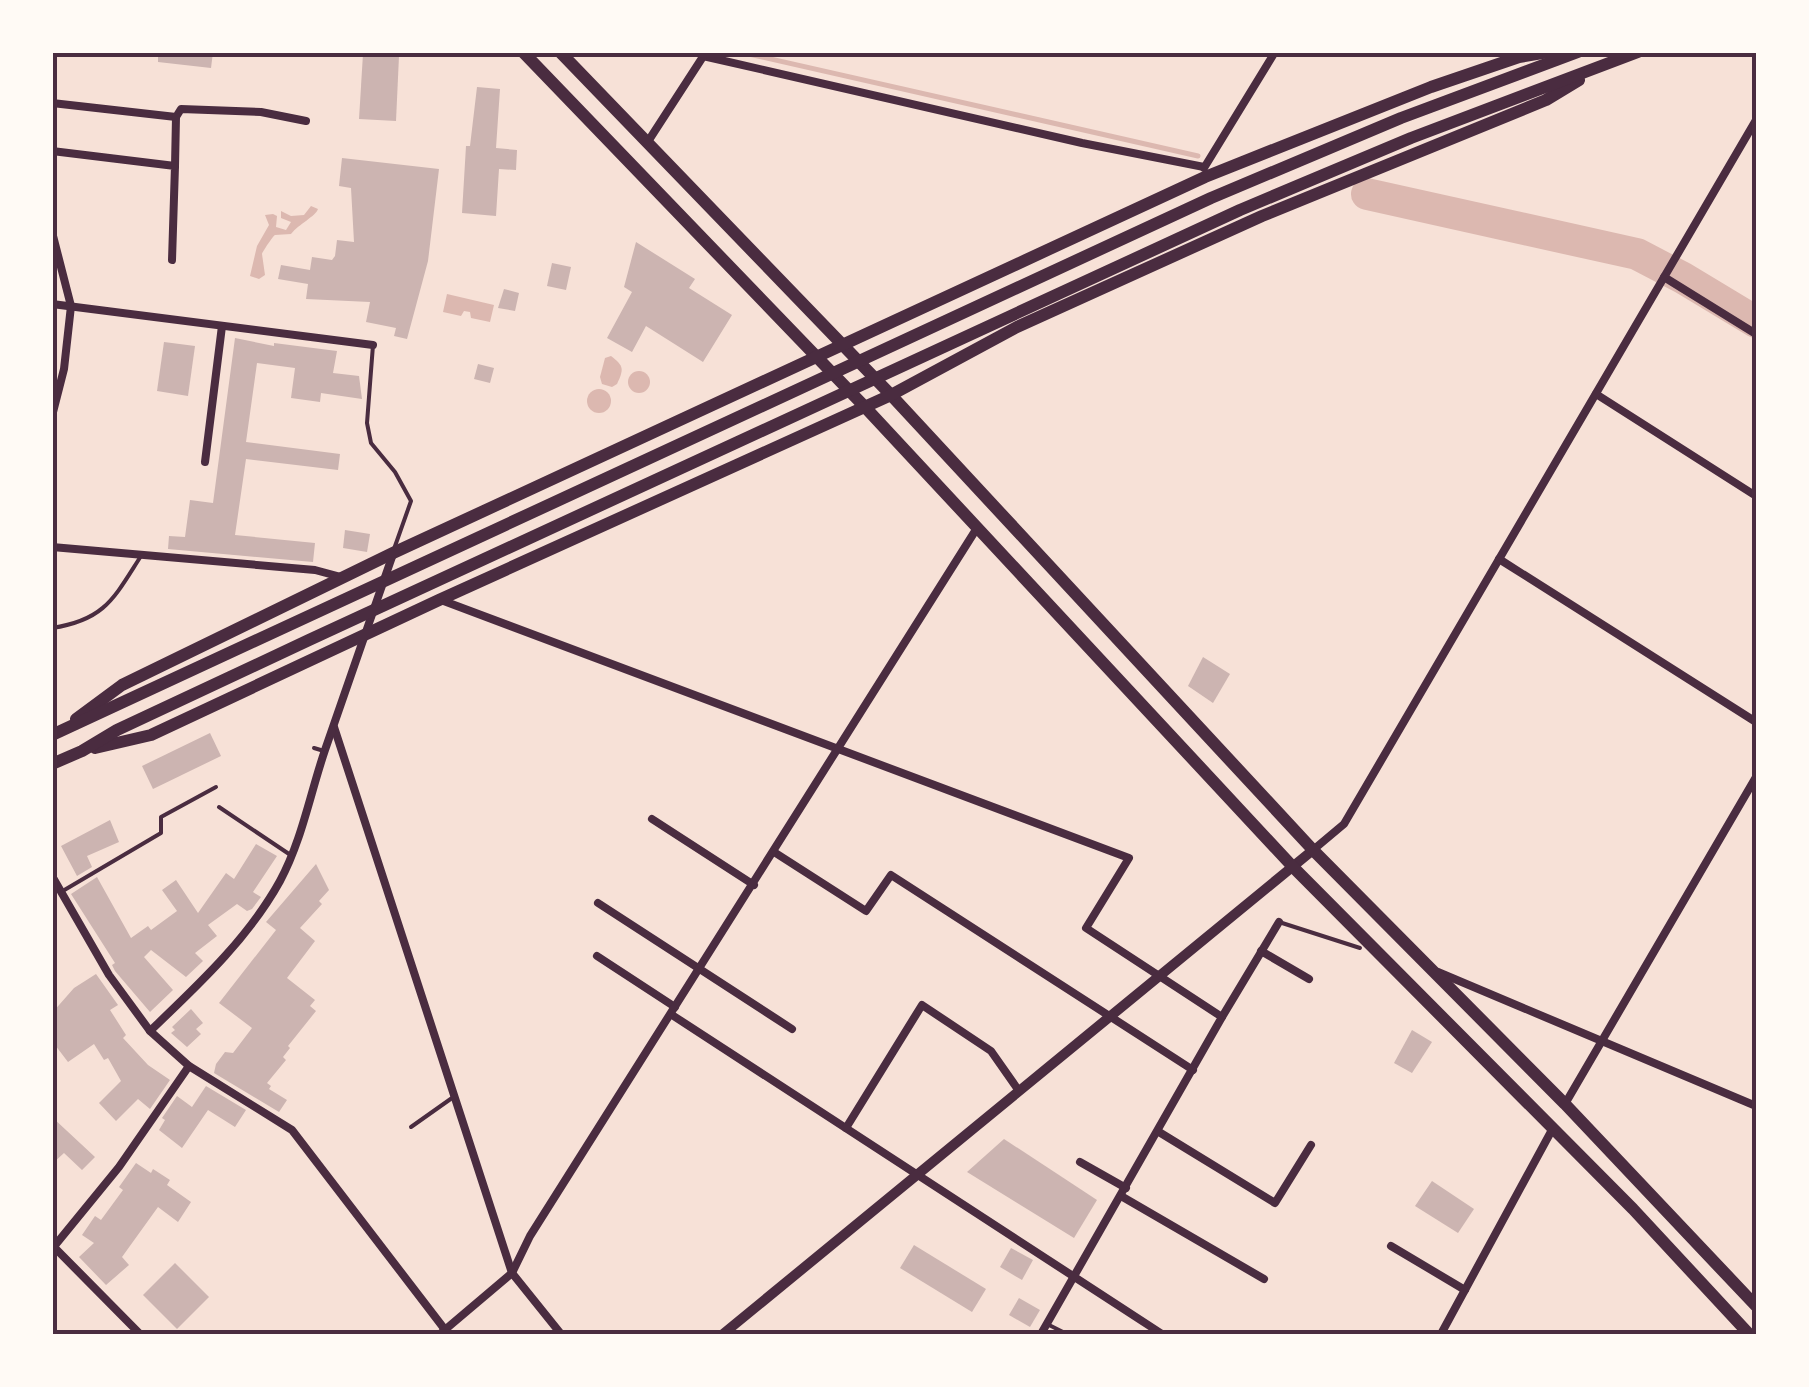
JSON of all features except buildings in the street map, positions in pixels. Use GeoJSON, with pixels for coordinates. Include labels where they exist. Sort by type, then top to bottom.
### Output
{"type":"FeatureCollection","features":[{"type":"Feature","properties":{"kind":"highway"},"geometry":{"type":"LineString","coordinates":[[523,52],[864,406],[1293,867],[1633,1208],[1748,1334]]}},
{"type":"Feature","properties":{"kind":"highway"},"geometry":{"type":"LineString","coordinates":[[560,52],[892,395],[1313,850],[1566,1104],[1756,1306]]}},
{"type":"Feature","properties":{"kind":"highway"},"geometry":{"type":"LineString","coordinates":[[67,728],[122,685],[393,553],[816,359],[1205,172],[1432,87],[1548,52]]}},
{"type":"Feature","properties":{"kind":"highway"},"geometry":{"type":"LineString","coordinates":[[52,735],[1211,198],[1401,118],[1578,52]]}},
{"type":"Feature","properties":{"kind":"highway"},"geometry":{"type":"LineString","coordinates":[[52,764],[309,640],[1257,202],[1411,138],[1638,52]]}},
{"type":"Feature","properties":{"kind":"highway"},"geometry":{"type":"LineString","coordinates":[[82,751],[151,735],[892,395],[1016,327],[1262,216],[1546,100],[1613,60]]}},
{"type":"Feature","properties":{"kind":"street"},"geometry":{"type":"LineString","coordinates":[[648,143],[704,54],[1205,172],[1275,52]]}},
{"type":"Feature","properties":{"kind":"street"},"geometry":{"type":"LineString","coordinates":[[52,103],[176,117]]}},
{"type":"Feature","properties":{"kind":"street"},"geometry":{"type":"LineString","coordinates":[[172,260],[176,117],[181,109],[260,112],[306,121]]}},
{"type":"Feature","properties":{"kind":"street"},"geometry":{"type":"LineString","coordinates":[[724,1334],[1344,824],[1756,120]]}},
{"type":"Feature","properties":{"kind":"street"},"geometry":{"type":"LineString","coordinates":[[52,151],[175,166]]}},
{"type":"Feature","properties":{"kind":"street"},"geometry":{"type":"LineString","coordinates":[[52,232],[71,306],[64,369],[52,416]]}},
{"type":"Feature","properties":{"kind":"street"},"geometry":{"type":"LineString","coordinates":[[1664,278],[1756,334]]}},
{"type":"Feature","properties":{"kind":"street"},"geometry":{"type":"LineString","coordinates":[[52,304],[373,345]]}},
{"type":"Feature","properties":{"kind":"street"},"geometry":{"type":"LineString","coordinates":[[204,462],[222,326]]}},
{"type":"Feature","properties":{"kind":"street"},"geometry":{"type":"LineString","coordinates":[[1596,394],[1756,496]]}},
{"type":"Feature","properties":{"kind":"street"},"geometry":{"type":"LineString","coordinates":[[55,884],[109,975],[150,1031],[189,1066],[292,1130],[444,1333],[512,1273],[530,1236],[978,528]]}},
{"type":"Feature","properties":{"kind":"street"},"geometry":{"type":"LineString","coordinates":[[52,548],[315,570],[344,578]]}},
{"type":"Feature","properties":{"kind":"street"},"geometry":{"type":"LineString","coordinates":[[150,1031],[202,981],[259,914],[292,856],[393,553]]}},
{"type":"Feature","properties":{"kind":"street"},"geometry":{"type":"LineString","coordinates":[[1499,559],[1756,722]]}},
{"type":"Feature","properties":{"kind":"street"},"geometry":{"type":"LineString","coordinates":[[439,600],[1129,858],[1086,928],[1222,1017]]}},
{"type":"Feature","properties":{"kind":"street"},"geometry":{"type":"LineString","coordinates":[[334,726],[512,1273],[560,1334]]}},
{"type":"Feature","properties":{"kind":"street"},"geometry":{"type":"LineString","coordinates":[[1566,1104],[1756,777]]}},
{"type":"Feature","properties":{"kind":"street"},"geometry":{"type":"LineString","coordinates":[[652,819],[754,885]]}},
{"type":"Feature","properties":{"kind":"street"},"geometry":{"type":"LineString","coordinates":[[774,852],[866,911],[891,875],[1193,1070]]}},
{"type":"Feature","properties":{"kind":"street"},"geometry":{"type":"LineString","coordinates":[[598,903],[792,1029]]}},
{"type":"Feature","properties":{"kind":"street"},"geometry":{"type":"LineString","coordinates":[[1041,1334],[1278,922]]}},
{"type":"Feature","properties":{"kind":"street"},"geometry":{"type":"LineString","coordinates":[[1261,952],[1309,980]]}},
{"type":"Feature","properties":{"kind":"street"},"geometry":{"type":"LineString","coordinates":[[597,956],[916,1175],[1162,1334]]}},
{"type":"Feature","properties":{"kind":"street"},"geometry":{"type":"LineString","coordinates":[[1434,970],[1756,1106]]}},
{"type":"Feature","properties":{"kind":"street"},"geometry":{"type":"LineString","coordinates":[[846,1128],[922,1005],[991,1052],[1019,1091]]}},
{"type":"Feature","properties":{"kind":"street"},"geometry":{"type":"LineString","coordinates":[[140,1334],[54,1248],[119,1167],[189,1066]]}},
{"type":"Feature","properties":{"kind":"street"},"geometry":{"type":"LineString","coordinates":[[1441,1334],[1553,1128]]}},
{"type":"Feature","properties":{"kind":"street"},"geometry":{"type":"LineString","coordinates":[[1159,1132],[1275,1203],[1310,1146]]}},
{"type":"Feature","properties":{"kind":"street"},"geometry":{"type":"LineString","coordinates":[[1080,1162],[1264,1279]]}},
{"type":"Feature","properties":{"kind":"street"},"geometry":{"type":"LineString","coordinates":[[1392,1246],[1465,1290]]}},
{"type":"Feature","properties":{"kind":"lane"},"geometry":{"type":"LineString","coordinates":[[373,345],[367,422],[371,443],[411,501],[393,553]]}},
{"type":"Feature","properties":{"kind":"lane"},"geometry":{"type":"LineString","coordinates":[[52,628],[86,622],[108,605],[141,556]]}},
{"type":"Feature","properties":{"kind":"lane"},"geometry":{"type":"LineString","coordinates":[[336,684],[347,688]]}},
{"type":"Feature","properties":{"kind":"lane"},"geometry":{"type":"LineString","coordinates":[[314,748],[324,751]]}},
{"type":"Feature","properties":{"kind":"lane"},"geometry":{"type":"LineString","coordinates":[[55,884],[161,833],[161,817],[216,788]]}},
{"type":"Feature","properties":{"kind":"lane"},"geometry":{"type":"LineString","coordinates":[[218,807],[292,856]]}},
{"type":"Feature","properties":{"kind":"lane"},"geometry":{"type":"LineString","coordinates":[[1278,922],[1360,948]]}},
{"type":"Feature","properties":{"kind":"lane"},"geometry":{"type":"LineString","coordinates":[[412,1127],[453,1097]]}},
{"type":"Feature","properties":{"kind":"lane"},"geometry":{"type":"LineString","coordinates":[[1048,1324],[1067,1334]]}},
{"type":"Feature","properties":{"kind":"shaded area"},"geometry":{"type":"Polygon","coordinates":[[[311,206],[318,209],[314,214],[291,234],[275,235],[268,244],[262,254],[265,275],[259,279],[250,276],[257,246],[269,225],[265,215],[277,216],[276,227],[286,230],[291,222],[281,218],[281,211],[291,216],[304,215],[311,206]]]}},
{"type":"Feature","properties":{"kind":"shaded area"},"geometry":{"type":"Polygon","coordinates":[[[447,294],[494,305],[490,322],[471,318],[470,312],[464,311],[461,316],[443,312],[447,294]]]}},
{"type":"Feature","properties":{"kind":"shaded area"},"geometry":{"type":"Polygon","coordinates":[[[611,356],[622,371],[612,387],[602,384],[600,377],[605,358],[611,356]]]}},
{"type":"Feature","properties":{"kind":"shaded area"},"geometry":{"type":"Polygon","coordinates":[[[639,371],[647,374],[647,390],[639,393],[631,390],[628,382],[631,374],[639,371]]]}},
{"type":"Feature","properties":{"kind":"shaded area"},"geometry":{"type":"Polygon","coordinates":[[[594,389],[604,389],[611,401],[604,413],[594,413],[587,406],[587,396],[594,389]]]}},
{"type":"Feature","properties":{"kind":"waterway"},"geometry":{"type":"LineString","coordinates":[[740,52],[1198,156]]}},
{"type":"Feature","properties":{"kind":"waterway"},"geometry":{"type":"LineString","coordinates":[[1367,194],[1637,254],[1756,322]]}}]}
